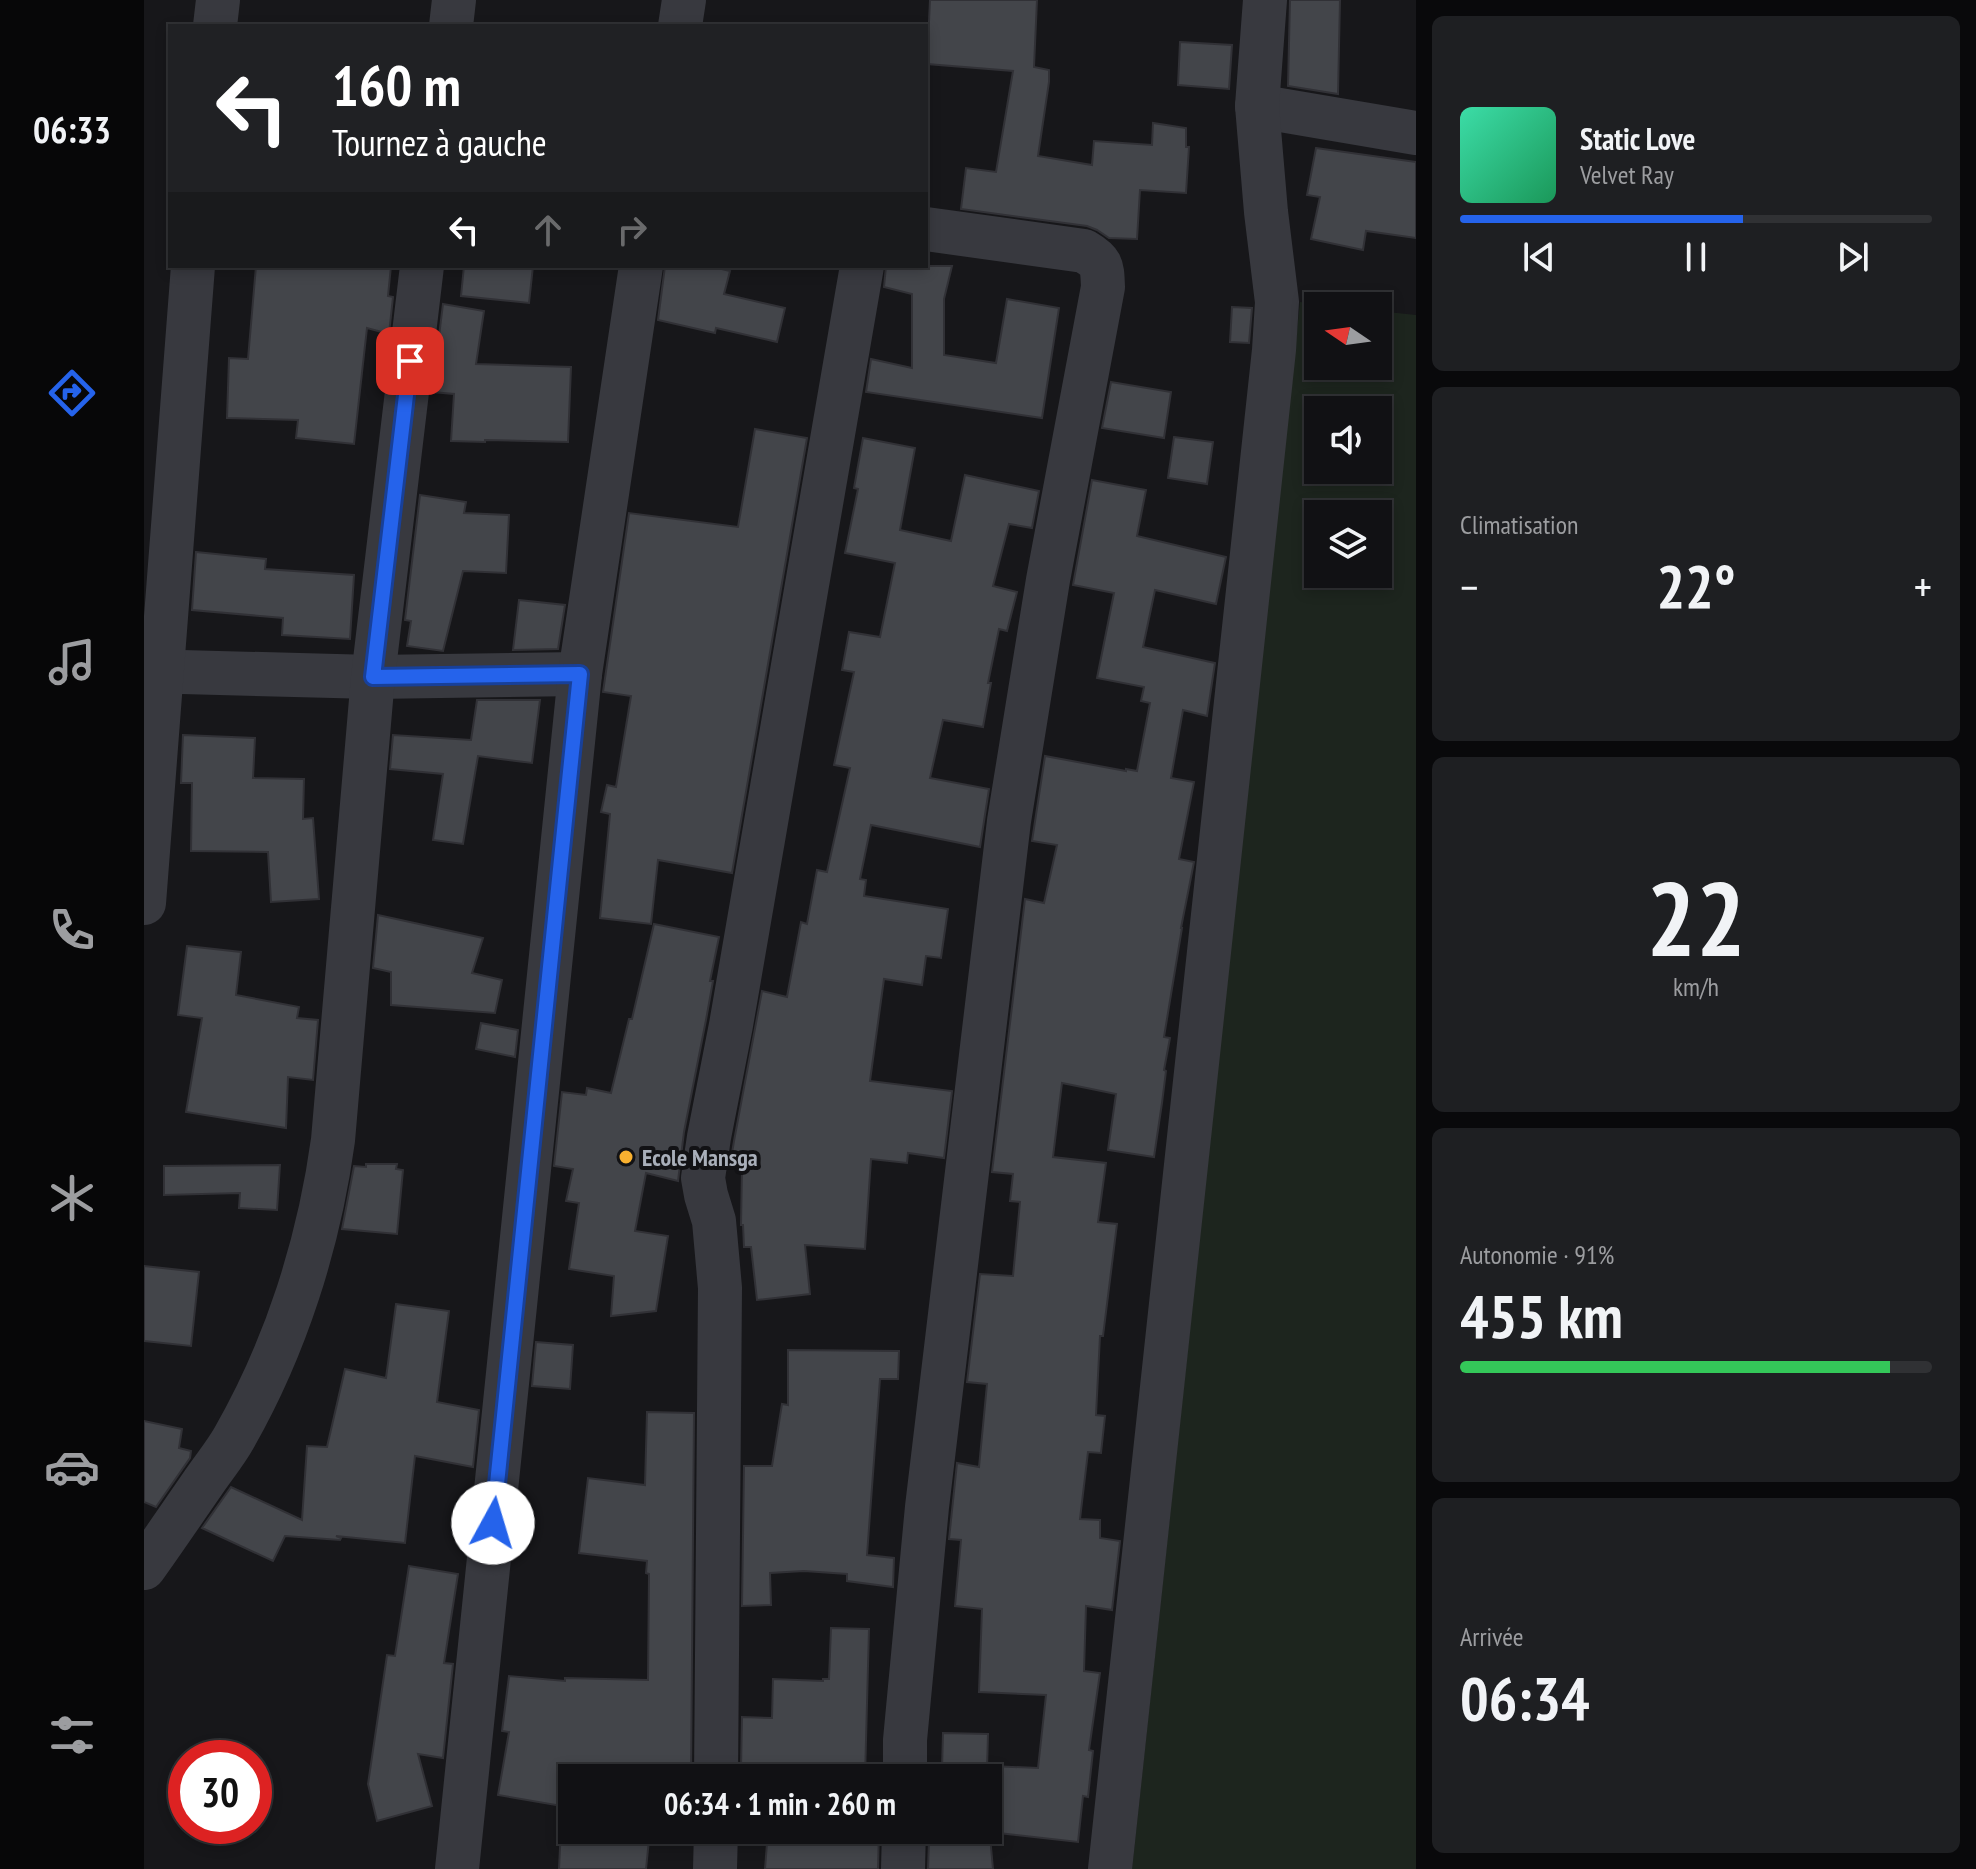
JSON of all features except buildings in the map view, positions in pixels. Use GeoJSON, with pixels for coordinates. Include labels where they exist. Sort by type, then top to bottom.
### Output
{"type":"FeatureCollection","features":[{"type":"Feature","properties":{"kind":"street"},"geometry":{"type":"LineString","coordinates":[[215,24],[218,0]]}},
{"type":"Feature","properties":{"kind":"street"},"geometry":{"type":"LineString","coordinates":[[451,24],[454,0]]}},
{"type":"Feature","properties":{"kind":"street"},"geometry":{"type":"LineString","coordinates":[[680,24],[684,0]]}},
{"type":"Feature","properties":{"kind":"street"},"geometry":{"type":"LineString","coordinates":[[1110,1869],[1274,350],[1277,302],[1257,106],[1265,0]]}},
{"type":"Feature","properties":{"kind":"street"},"geometry":{"type":"LineString","coordinates":[[1257,106],[1416,133]]}},
{"type":"Feature","properties":{"kind":"street"},"geometry":{"type":"LineString","coordinates":[[905,1764],[927,1507],[1009,821],[1048,580],[1103,287],[1098,259],[1084,251],[928,229]]}},
{"type":"Feature","properties":{"kind":"street"},"geometry":{"type":"LineString","coordinates":[[144,903],[153,672],[193,268]]}},
{"type":"Feature","properties":{"kind":"street"},"geometry":{"type":"LineString","coordinates":[[144,1568],[233,1440],[255,1398],[285,1329],[306,1269],[326,1188],[333,1140],[373,677],[422,268]]}},
{"type":"Feature","properties":{"kind":"street"},"geometry":{"type":"LineString","coordinates":[[457,1869],[580,674],[641,268]]}},
{"type":"Feature","properties":{"kind":"street"},"geometry":{"type":"LineString","coordinates":[[716,1764],[720,1288],[714,1221],[703,1178],[862,268]]}},
{"type":"Feature","properties":{"kind":"street"},"geometry":{"type":"LineString","coordinates":[[153,672],[373,677],[580,674]]}},
{"type":"Feature","properties":{"kind":"street"},"geometry":{"type":"LineString","coordinates":[[715,1869],[716,1844]]}},
{"type":"Feature","properties":{"kind":"street"},"geometry":{"type":"LineString","coordinates":[[903,1869],[904,1844]]}},
{"type":"Feature","properties":{"kind":"shaded area"},"geometry":{"type":"Polygon","coordinates":[[[1300,302],[1304,302],[1304,380],[1392,380],[1392,312],[1416,315],[1416,1869],[1132,1869],[1300,302]]]}},
{"type":"Feature","properties":{"kind":"place","name":"Ecole Mansga"},"geometry":{"type":"Point","coordinates":[626,1157]}},
{"type":"Feature","properties":{"kind":"route"},"geometry":{"type":"LineString","coordinates":[[410,361],[373,677],[580,674],[493,1523]]}}]}
